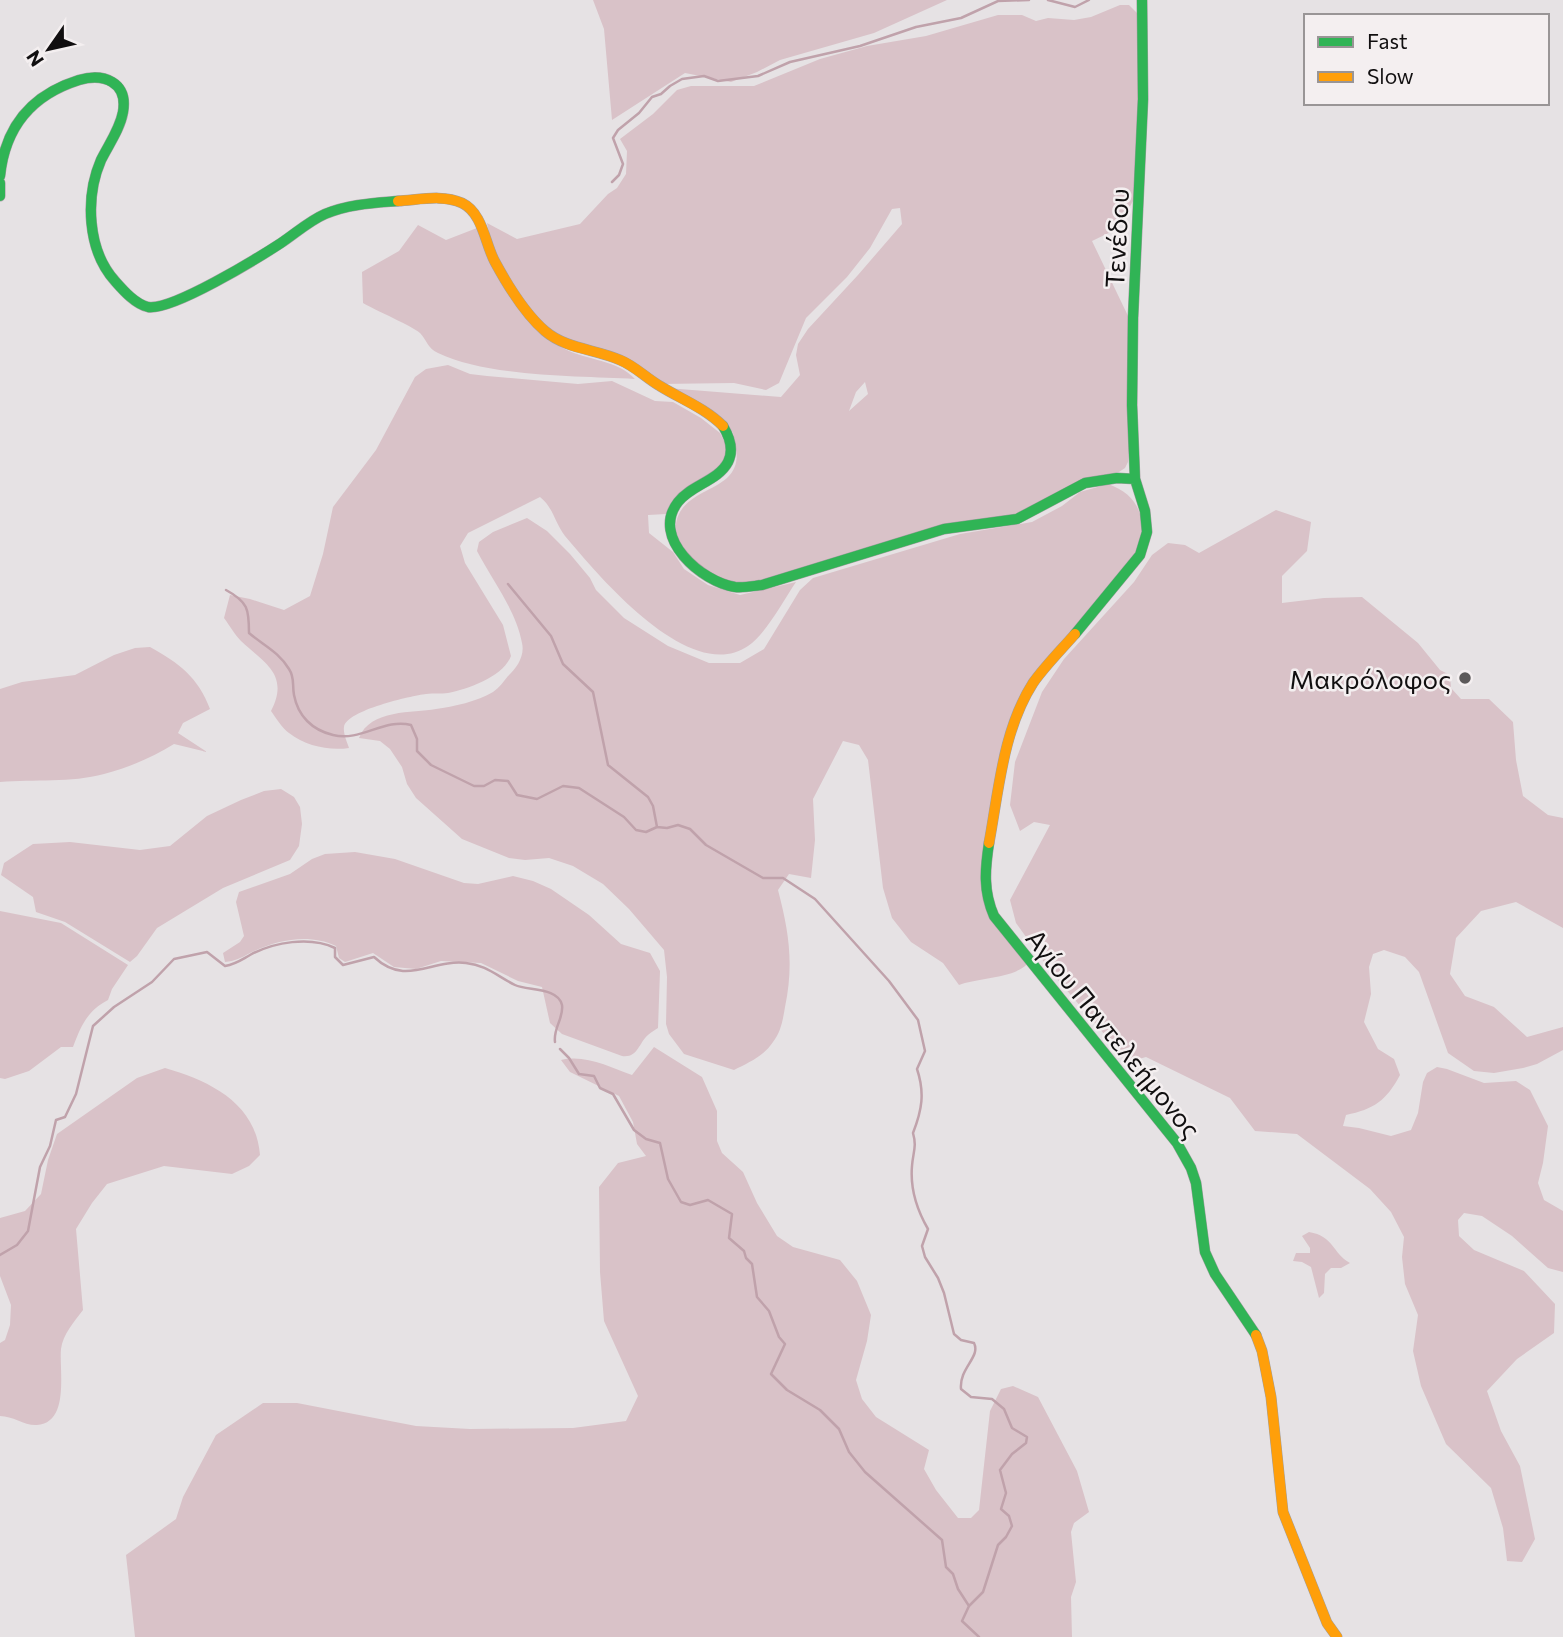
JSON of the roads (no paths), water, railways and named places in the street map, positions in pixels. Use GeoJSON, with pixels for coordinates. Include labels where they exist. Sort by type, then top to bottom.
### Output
{"type":"FeatureCollection","features":[{"type":"Feature","properties":{"kind":"street","name":"Τενέδου"},"geometry":{"type":"LineString","coordinates":[[1135,479],[1132,338],[1139,246],[1143,99],[1142,0]]}},
{"type":"Feature","properties":{"kind":"street"},"geometry":{"type":"LineString","coordinates":[[0,176],[5,145],[17,121],[31,106],[61,87],[85,78],[103,77],[116,85],[124,108],[94,178],[92,206],[95,243],[99,258],[109,274],[142,305],[152,307],[181,299],[281,243],[312,221],[339,209],[353,205],[419,200],[461,202],[474,213],[493,259],[544,331],[555,338],[627,363],[723,426],[732,448],[730,459],[718,474],[681,497],[672,510],[670,524],[677,547],[693,567],[706,576],[733,587],[762,585],[944,528],[1017,519],[1052,502],[1071,489],[1098,480],[1135,479]]}},
{"type":"Feature","properties":{"kind":"street"},"geometry":{"type":"LineString","coordinates":[[0,183],[0,196]]}},
{"type":"Feature","properties":{"kind":"street","name":"Αγίου Παντελεήμονος"},"geometry":{"type":"LineString","coordinates":[[1135,479],[1147,523],[1145,543],[1140,555],[1034,682],[1014,720],[985,868],[986,898],[1001,924],[1177,1143],[1191,1168],[1196,1183],[1205,1252],[1215,1274],[1254,1329],[1262,1351],[1271,1397],[1283,1512],[1327,1623],[1337,1637]]}},
{"type":"Feature","properties":{"kind":"waterway"},"geometry":{"type":"LineString","coordinates":[[612,182],[619,175],[623,164],[613,138],[618,130],[639,113],[652,97],[682,79],[704,76],[718,81],[758,76],[790,62],[860,46],[916,27],[961,18],[998,1],[1029,0]]}},
{"type":"Feature","properties":{"kind":"waterway"},"geometry":{"type":"LineString","coordinates":[[1048,0],[1075,7],[1089,0]]}},
{"type":"Feature","properties":{"kind":"waterway"},"geometry":{"type":"LineString","coordinates":[[508,584],[551,636],[563,664],[593,692],[608,765],[648,797],[653,806],[657,827],[678,825],[690,829],[706,845],[763,878],[783,878],[815,899],[889,981],[918,1020],[925,1051],[917,1069],[921,1101],[913,1133],[915,1146],[912,1183],[915,1199],[928,1229],[922,1246],[944,1293],[954,1334],[961,1340],[974,1343],[975,1353],[963,1375],[961,1389],[971,1397],[992,1399],[1004,1409],[1012,1428],[1027,1437],[1026,1443],[1012,1454],[1000,1470],[1006,1493],[1001,1509],[1009,1516],[1012,1526],[998,1545],[983,1592],[969,1606],[962,1621],[979,1637]]}},
{"type":"Feature","properties":{"kind":"waterway"},"geometry":{"type":"LineString","coordinates":[[226,590],[239,598],[246,607],[249,633],[276,653],[289,669],[296,703],[307,721],[319,730],[343,736],[391,725],[411,725],[417,739],[417,751],[431,765],[474,786],[484,786],[495,780],[508,781],[517,795],[537,799],[563,786],[579,788],[624,817],[636,830],[646,832],[657,827]]}},
{"type":"Feature","properties":{"kind":"waterway"},"geometry":{"type":"LineString","coordinates":[[0,1255],[17,1245],[28,1231],[40,1167],[50,1146],[56,1120],[65,1117],[76,1094],[93,1026],[114,1007],[152,982],[174,959],[207,952],[225,966],[281,944],[315,942],[335,948],[335,957],[343,965],[374,957],[386,966],[408,971],[453,963],[473,964],[486,968],[520,987],[555,995],[562,1005],[555,1042]]}},
{"type":"Feature","properties":{"kind":"waterway"},"geometry":{"type":"LineString","coordinates":[[560,1049],[579,1074],[594,1076],[600,1088],[613,1094],[634,1130],[646,1139],[660,1143],[668,1179],[681,1202],[690,1205],[708,1200],[732,1214],[729,1238],[744,1251],[752,1264],[757,1297],[769,1311],[779,1337],[785,1344],[771,1374],[787,1390],[820,1410],[839,1429],[849,1452],[865,1472],[942,1540],[946,1567],[953,1574],[958,1589],[969,1606]]}},
{"type":"Feature","properties":{"kind":"place","name":"Μακρόλοφος"},"geometry":{"type":"Point","coordinates":[1465,678]}}]}
